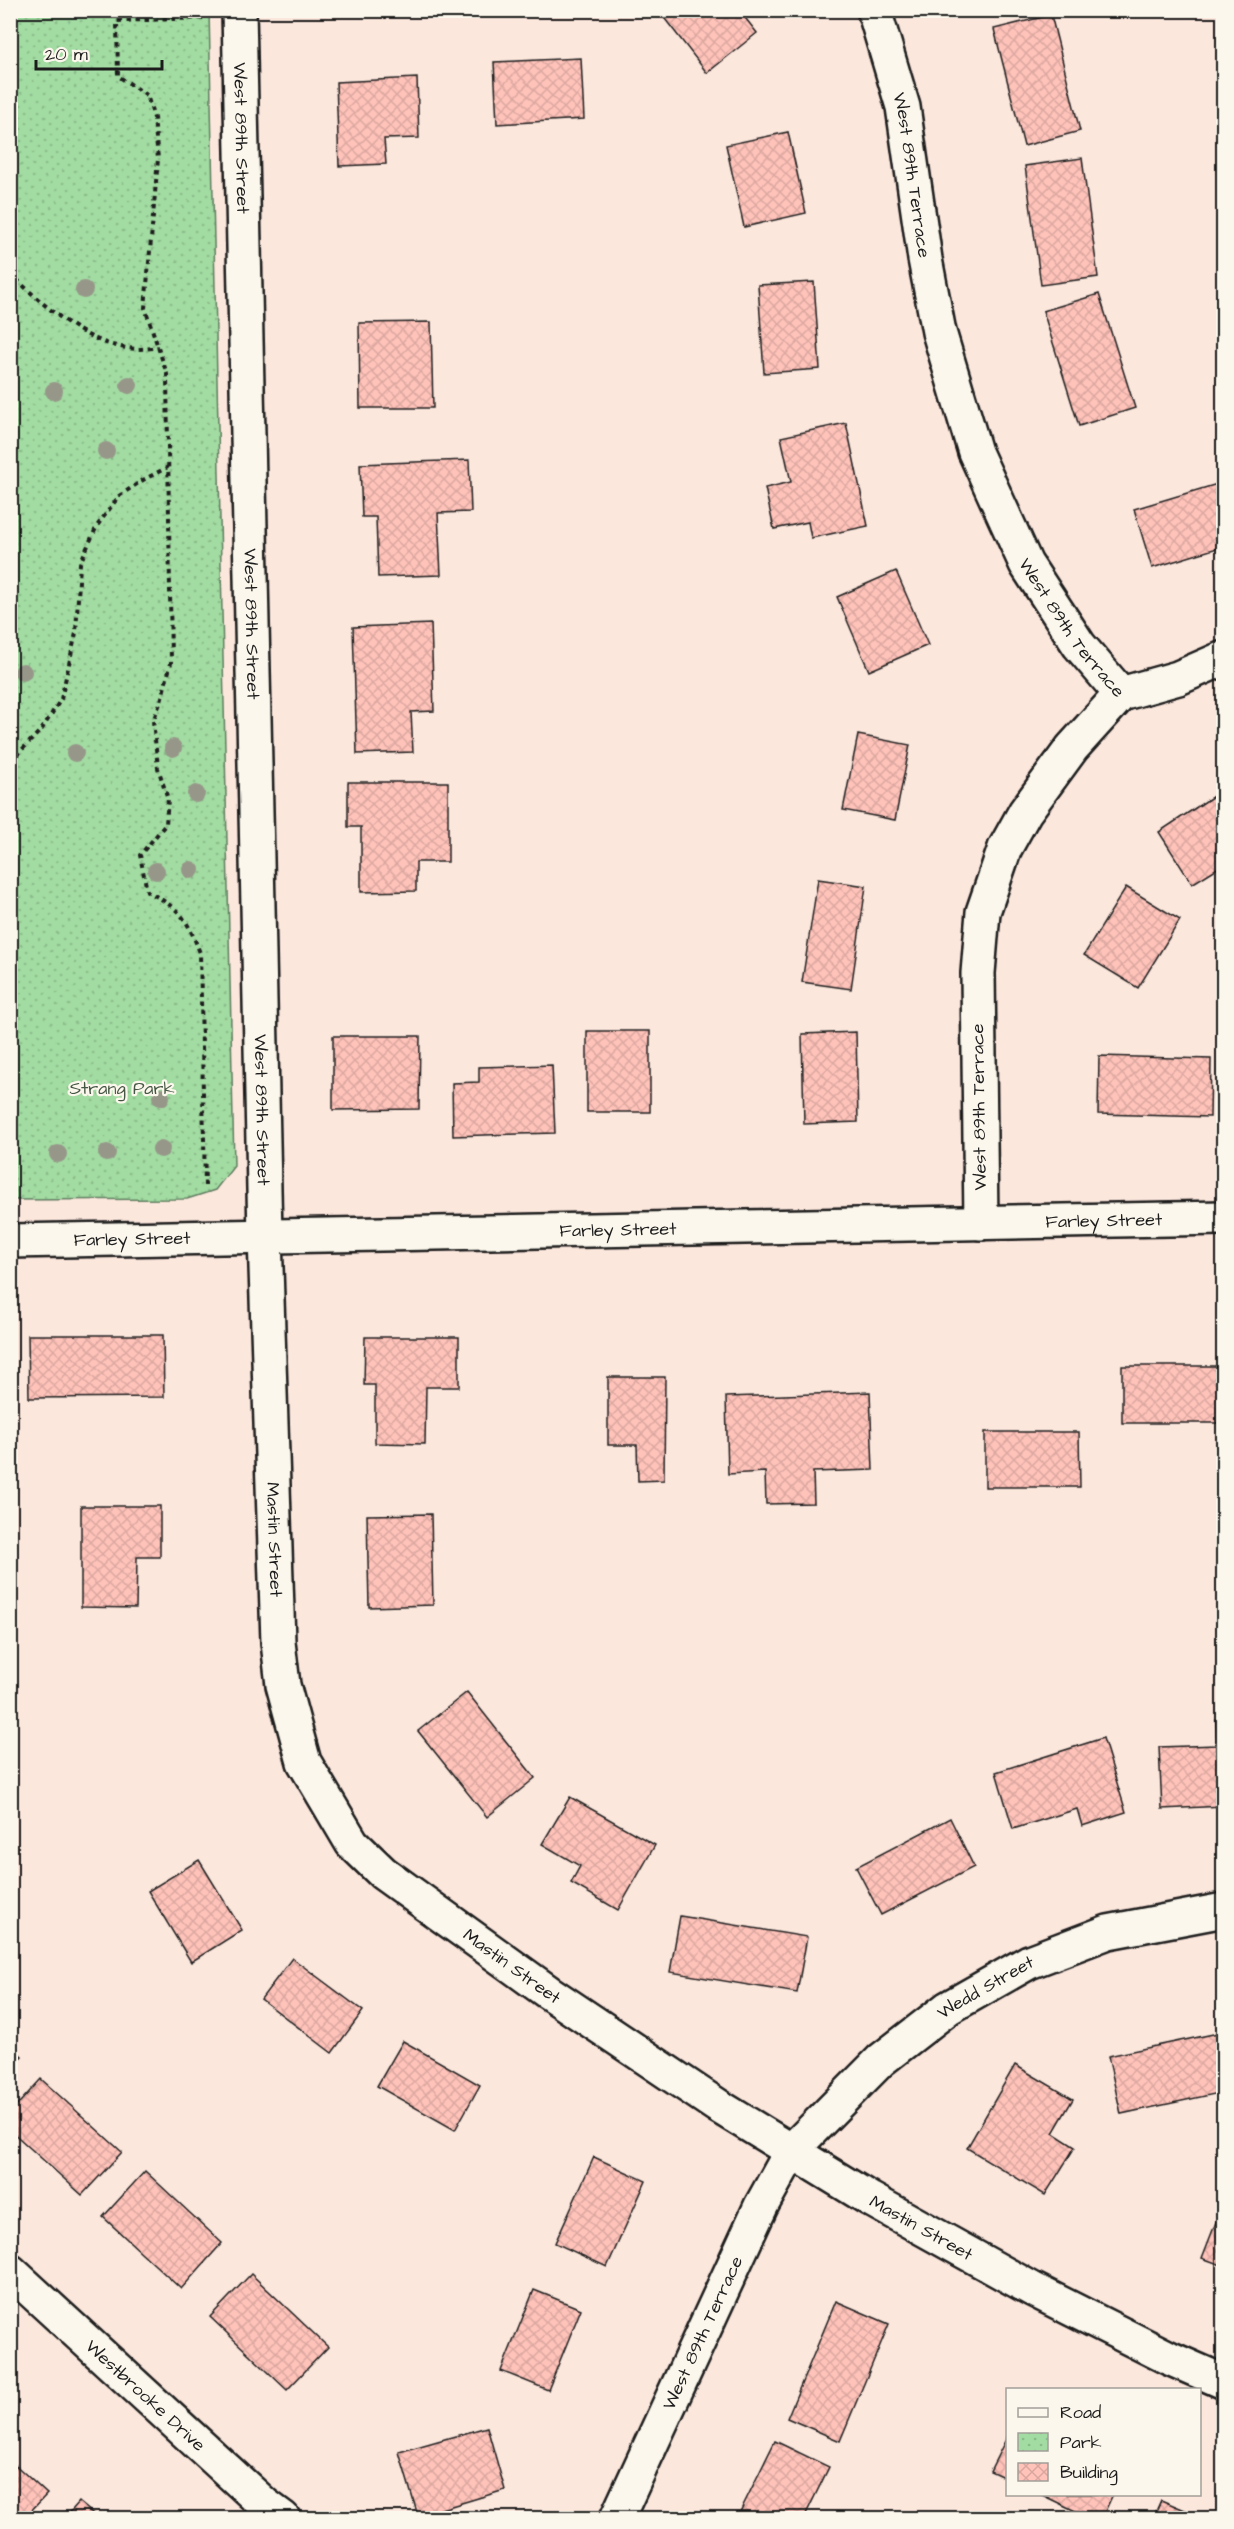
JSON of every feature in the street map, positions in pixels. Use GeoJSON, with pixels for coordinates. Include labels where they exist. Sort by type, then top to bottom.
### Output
{"type":"FeatureCollection","features":[{"type":"Feature","properties":{"kind":"street","name":"West 89th Street"},"geometry":{"type":"LineString","coordinates":[[239,10],[265,1236]]}},
{"type":"Feature","properties":{"kind":"street","name":"West 89th Terrace"},"geometry":{"type":"LineString","coordinates":[[874,10],[903,107],[925,259],[939,332],[975,452],[1026,564],[1079,645],[1122,694],[1072,748],[1025,812],[1005,848],[983,912],[978,973],[981,1223]]}},
{"type":"Feature","properties":{"kind":"street"},"geometry":{"type":"LineString","coordinates":[[1122,694],[1178,678],[1224,658]]}},
{"type":"Feature","properties":{"kind":"street","name":"Farley Street"},"geometry":{"type":"LineString","coordinates":[[10,1241],[1224,1218]]}},
{"type":"Feature","properties":{"kind":"street","name":"Mastin Street"},"geometry":{"type":"LineString","coordinates":[[265,1236],[278,1642],[283,1686],[304,1762],[352,1843],[383,1873],[548,1992],[718,2106],[870,2199],[1032,2289],[1169,2358],[1224,2382]]}},
{"type":"Feature","properties":{"kind":"street","name":"Wedd Street"},"geometry":{"type":"LineString","coordinates":[[792,2151],[889,2053],[948,2008],[1029,1962],[1108,1932],[1224,1910]]}},
{"type":"Feature","properties":{"kind":"street","name":"West 89th Terrace"},"geometry":{"type":"LineString","coordinates":[[617,2518],[761,2206],[792,2151]]}},
{"type":"Feature","properties":{"kind":"street","name":"Westbrooke Drive"},"geometry":{"type":"LineString","coordinates":[[10,2271],[264,2504],[283,2518]]}},
{"type":"Feature","properties":{"kind":"path"},"geometry":{"type":"LineString","coordinates":[[205,18],[117,21],[118,76],[147,95],[154,118],[158,159],[146,309],[167,374],[171,663],[153,721],[158,768],[168,799],[166,824],[140,855],[147,891],[175,907],[191,928],[201,953],[205,1186]]}},
{"type":"Feature","properties":{"kind":"path"},"geometry":{"type":"LineString","coordinates":[[10,273],[56,315],[86,333],[111,345],[129,350],[158,347]]}},
{"type":"Feature","properties":{"kind":"path"},"geometry":{"type":"LineString","coordinates":[[11,762],[42,729],[61,699],[76,633],[80,563],[97,526],[120,496],[143,480],[168,467]]}},
{"type":"Feature","properties":{"kind":"green space","name":"Strang Park"},"geometry":{"type":"Polygon","coordinates":[[[10,11],[209,11],[234,1166],[215,1190],[187,1199],[11,1200],[10,11]]]}},
{"type":"Feature","properties":{"kind":"building"},"geometry":{"type":"Polygon","coordinates":[[[658,10],[739,10],[757,33],[707,73],[658,10]]]}},
{"type":"Feature","properties":{"kind":"building"},"geometry":{"type":"Polygon","coordinates":[[[1051,15],[1080,131],[1024,146],[994,29],[1051,15]]]}},
{"type":"Feature","properties":{"kind":"building"},"geometry":{"type":"Polygon","coordinates":[[[581,58],[584,119],[497,124],[494,62],[581,58]]]}},
{"type":"Feature","properties":{"kind":"building"},"geometry":{"type":"Polygon","coordinates":[[[417,78],[419,138],[384,139],[386,164],[339,166],[336,82],[417,78]]]}},
{"type":"Feature","properties":{"kind":"building"},"geometry":{"type":"Polygon","coordinates":[[[788,132],[806,213],[744,227],[726,145],[788,132]]]}},
{"type":"Feature","properties":{"kind":"building"},"geometry":{"type":"Polygon","coordinates":[[[1082,158],[1098,277],[1041,285],[1025,166],[1082,158]]]}},
{"type":"Feature","properties":{"kind":"building"},"geometry":{"type":"Polygon","coordinates":[[[814,282],[820,369],[764,373],[758,285],[814,282]]]}},
{"type":"Feature","properties":{"kind":"building"},"geometry":{"type":"Polygon","coordinates":[[[1099,294],[1135,408],[1079,426],[1043,311],[1099,294]]]}},
{"type":"Feature","properties":{"kind":"building"},"geometry":{"type":"Polygon","coordinates":[[[431,322],[433,408],[360,408],[359,323],[431,322]]]}},
{"type":"Feature","properties":{"kind":"building"},"geometry":{"type":"Polygon","coordinates":[[[846,423],[868,526],[811,538],[808,522],[774,529],[765,488],[791,482],[781,437],[846,423]]]}},
{"type":"Feature","properties":{"kind":"building"},"geometry":{"type":"Polygon","coordinates":[[[469,460],[471,512],[438,513],[441,575],[378,577],[376,517],[362,517],[360,464],[469,460]]]}},
{"type":"Feature","properties":{"kind":"building"},"geometry":{"type":"Polygon","coordinates":[[[1224,482],[1224,546],[1152,568],[1134,509],[1224,482]]]}},
{"type":"Feature","properties":{"kind":"building"},"geometry":{"type":"Polygon","coordinates":[[[896,571],[928,645],[869,671],[837,597],[896,571]]]}},
{"type":"Feature","properties":{"kind":"building"},"geometry":{"type":"Polygon","coordinates":[[[431,624],[434,711],[411,712],[413,752],[357,754],[353,627],[431,624]]]}},
{"type":"Feature","properties":{"kind":"building"},"geometry":{"type":"Polygon","coordinates":[[[858,735],[910,745],[895,820],[843,810],[858,735]]]}},
{"type":"Feature","properties":{"kind":"building"},"geometry":{"type":"Polygon","coordinates":[[[348,782],[448,782],[448,862],[416,862],[416,891],[361,892],[361,827],[348,827],[348,782]]]}},
{"type":"Feature","properties":{"kind":"building"},"geometry":{"type":"Polygon","coordinates":[[[1224,789],[1224,864],[1192,884],[1159,832],[1224,789]]]}},
{"type":"Feature","properties":{"kind":"building"},"geometry":{"type":"Polygon","coordinates":[[[818,879],[866,886],[851,989],[802,982],[818,879]]]}},
{"type":"Feature","properties":{"kind":"building"},"geometry":{"type":"Polygon","coordinates":[[[1126,887],[1180,920],[1138,988],[1084,955],[1126,887]]]}},
{"type":"Feature","properties":{"kind":"building"},"geometry":{"type":"Polygon","coordinates":[[[587,1031],[650,1031],[650,1112],[587,1112],[587,1031]]]}},
{"type":"Feature","properties":{"kind":"building"},"geometry":{"type":"Polygon","coordinates":[[[856,1032],[858,1122],[804,1124],[802,1034],[856,1032]]]}},
{"type":"Feature","properties":{"kind":"building"},"geometry":{"type":"Polygon","coordinates":[[[333,1036],[420,1036],[419,1109],[333,1110],[333,1036]]]}},
{"type":"Feature","properties":{"kind":"building"},"geometry":{"type":"Polygon","coordinates":[[[1099,1056],[1211,1059],[1210,1117],[1098,1114],[1099,1056]]]}},
{"type":"Feature","properties":{"kind":"building"},"geometry":{"type":"Polygon","coordinates":[[[552,1065],[555,1133],[453,1136],[452,1083],[479,1082],[479,1067],[552,1065]]]}},
{"type":"Feature","properties":{"kind":"building"},"geometry":{"type":"Polygon","coordinates":[[[28,1335],[163,1335],[164,1397],[29,1398],[28,1335]]]}},
{"type":"Feature","properties":{"kind":"building"},"geometry":{"type":"Polygon","coordinates":[[[365,1337],[459,1337],[459,1387],[426,1387],[425,1444],[375,1443],[375,1385],[364,1385],[365,1337]]]}},
{"type":"Feature","properties":{"kind":"building"},"geometry":{"type":"Polygon","coordinates":[[[1122,1366],[1219,1366],[1219,1423],[1122,1423],[1122,1366]]]}},
{"type":"Feature","properties":{"kind":"building"},"geometry":{"type":"Polygon","coordinates":[[[608,1377],[665,1377],[664,1480],[638,1481],[637,1445],[608,1445],[608,1377]]]}},
{"type":"Feature","properties":{"kind":"building"},"geometry":{"type":"Polygon","coordinates":[[[870,1392],[873,1470],[813,1472],[814,1503],[766,1504],[765,1472],[728,1474],[726,1397],[870,1392]]]}},
{"type":"Feature","properties":{"kind":"building"},"geometry":{"type":"Polygon","coordinates":[[[985,1432],[1079,1432],[1080,1487],[985,1487],[985,1432]]]}},
{"type":"Feature","properties":{"kind":"building"},"geometry":{"type":"Polygon","coordinates":[[[81,1506],[160,1506],[160,1557],[137,1557],[136,1608],[81,1607],[81,1506]]]}},
{"type":"Feature","properties":{"kind":"building"},"geometry":{"type":"Polygon","coordinates":[[[431,1514],[433,1605],[369,1607],[367,1515],[431,1514]]]}},
{"type":"Feature","properties":{"kind":"building"},"geometry":{"type":"Polygon","coordinates":[[[467,1692],[535,1778],[487,1817],[418,1731],[467,1692]]]}},
{"type":"Feature","properties":{"kind":"building"},"geometry":{"type":"Polygon","coordinates":[[[1216,1720],[1224,1720],[1224,1806],[1162,1809],[1159,1747],[1217,1745],[1216,1720]]]}},
{"type":"Feature","properties":{"kind":"building"},"geometry":{"type":"Polygon","coordinates":[[[1103,1738],[1126,1812],[1082,1826],[1077,1809],[1013,1829],[996,1772],[1103,1738]]]}},
{"type":"Feature","properties":{"kind":"building"},"geometry":{"type":"Polygon","coordinates":[[[570,1797],[655,1845],[618,1910],[571,1883],[580,1866],[542,1844],[570,1797]]]}},
{"type":"Feature","properties":{"kind":"building"},"geometry":{"type":"Polygon","coordinates":[[[950,1818],[974,1867],[881,1915],[856,1867],[950,1818]]]}},
{"type":"Feature","properties":{"kind":"building"},"geometry":{"type":"Polygon","coordinates":[[[199,1860],[242,1930],[191,1962],[148,1891],[199,1860]]]}},
{"type":"Feature","properties":{"kind":"building"},"geometry":{"type":"Polygon","coordinates":[[[680,1916],[807,1937],[797,1993],[670,1972],[680,1916]]]}},
{"type":"Feature","properties":{"kind":"building"},"geometry":{"type":"Polygon","coordinates":[[[292,1958],[363,2011],[332,2053],[261,1999],[292,1958]]]}},
{"type":"Feature","properties":{"kind":"building"},"geometry":{"type":"Polygon","coordinates":[[[1223,2032],[1224,2092],[1121,2114],[1108,2056],[1223,2032]]]}},
{"type":"Feature","properties":{"kind":"building"},"geometry":{"type":"Polygon","coordinates":[[[403,2041],[480,2085],[455,2130],[377,2086],[403,2041]]]}},
{"type":"Feature","properties":{"kind":"building"},"geometry":{"type":"Polygon","coordinates":[[[10,2045],[22,2056],[10,2069],[10,2045]]]}},
{"type":"Feature","properties":{"kind":"building"},"geometry":{"type":"Polygon","coordinates":[[[1015,2065],[1073,2099],[1053,2133],[1075,2147],[1045,2195],[967,2148],[1015,2065]]]}},
{"type":"Feature","properties":{"kind":"building"},"geometry":{"type":"Polygon","coordinates":[[[41,2079],[122,2152],[82,2195],[10,2130],[10,2113],[41,2079]]]}},
{"type":"Feature","properties":{"kind":"building"},"geometry":{"type":"Polygon","coordinates":[[[594,2157],[646,2181],[607,2267],[555,2243],[594,2157]]]}},
{"type":"Feature","properties":{"kind":"building"},"geometry":{"type":"Polygon","coordinates":[[[145,2171],[222,2243],[181,2289],[103,2217],[145,2171]]]}},
{"type":"Feature","properties":{"kind":"building"},"geometry":{"type":"Polygon","coordinates":[[[1224,2205],[1224,2266],[1202,2258],[1224,2205]]]}},
{"type":"Feature","properties":{"kind":"building"},"geometry":{"type":"Polygon","coordinates":[[[251,2274],[328,2347],[287,2390],[210,2317],[251,2274]]]}},
{"type":"Feature","properties":{"kind":"building"},"geometry":{"type":"Polygon","coordinates":[[[534,2290],[581,2309],[548,2390],[501,2371],[534,2290]]]}},
{"type":"Feature","properties":{"kind":"building"},"geometry":{"type":"Polygon","coordinates":[[[836,2301],[889,2324],[840,2441],[787,2418],[836,2301]]]}},
{"type":"Feature","properties":{"kind":"building"},"geometry":{"type":"Polygon","coordinates":[[[487,2427],[505,2490],[418,2516],[399,2452],[487,2427]]]}},
{"type":"Feature","properties":{"kind":"building"},"geometry":{"type":"Polygon","coordinates":[[[1006,2439],[1006,2478],[990,2471],[1006,2439]]]}},
{"type":"Feature","properties":{"kind":"building"},"geometry":{"type":"Polygon","coordinates":[[[775,2441],[829,2467],[804,2518],[737,2518],[775,2441]]]}},
{"type":"Feature","properties":{"kind":"building"},"geometry":{"type":"Polygon","coordinates":[[[10,2460],[47,2494],[24,2518],[10,2518],[10,2460]]]}},
{"type":"Feature","properties":{"kind":"building"},"geometry":{"type":"Polygon","coordinates":[[[1044,2496],[1112,2496],[1102,2518],[1090,2518],[1044,2496]]]}},
{"type":"Feature","properties":{"kind":"building"},"geometry":{"type":"Polygon","coordinates":[[[1161,2500],[1204,2518],[1153,2518],[1161,2500]]]}},
{"type":"Feature","properties":{"kind":"building"},"geometry":{"type":"Polygon","coordinates":[[[79,2502],[98,2518],[65,2518],[79,2502]]]}}]}
